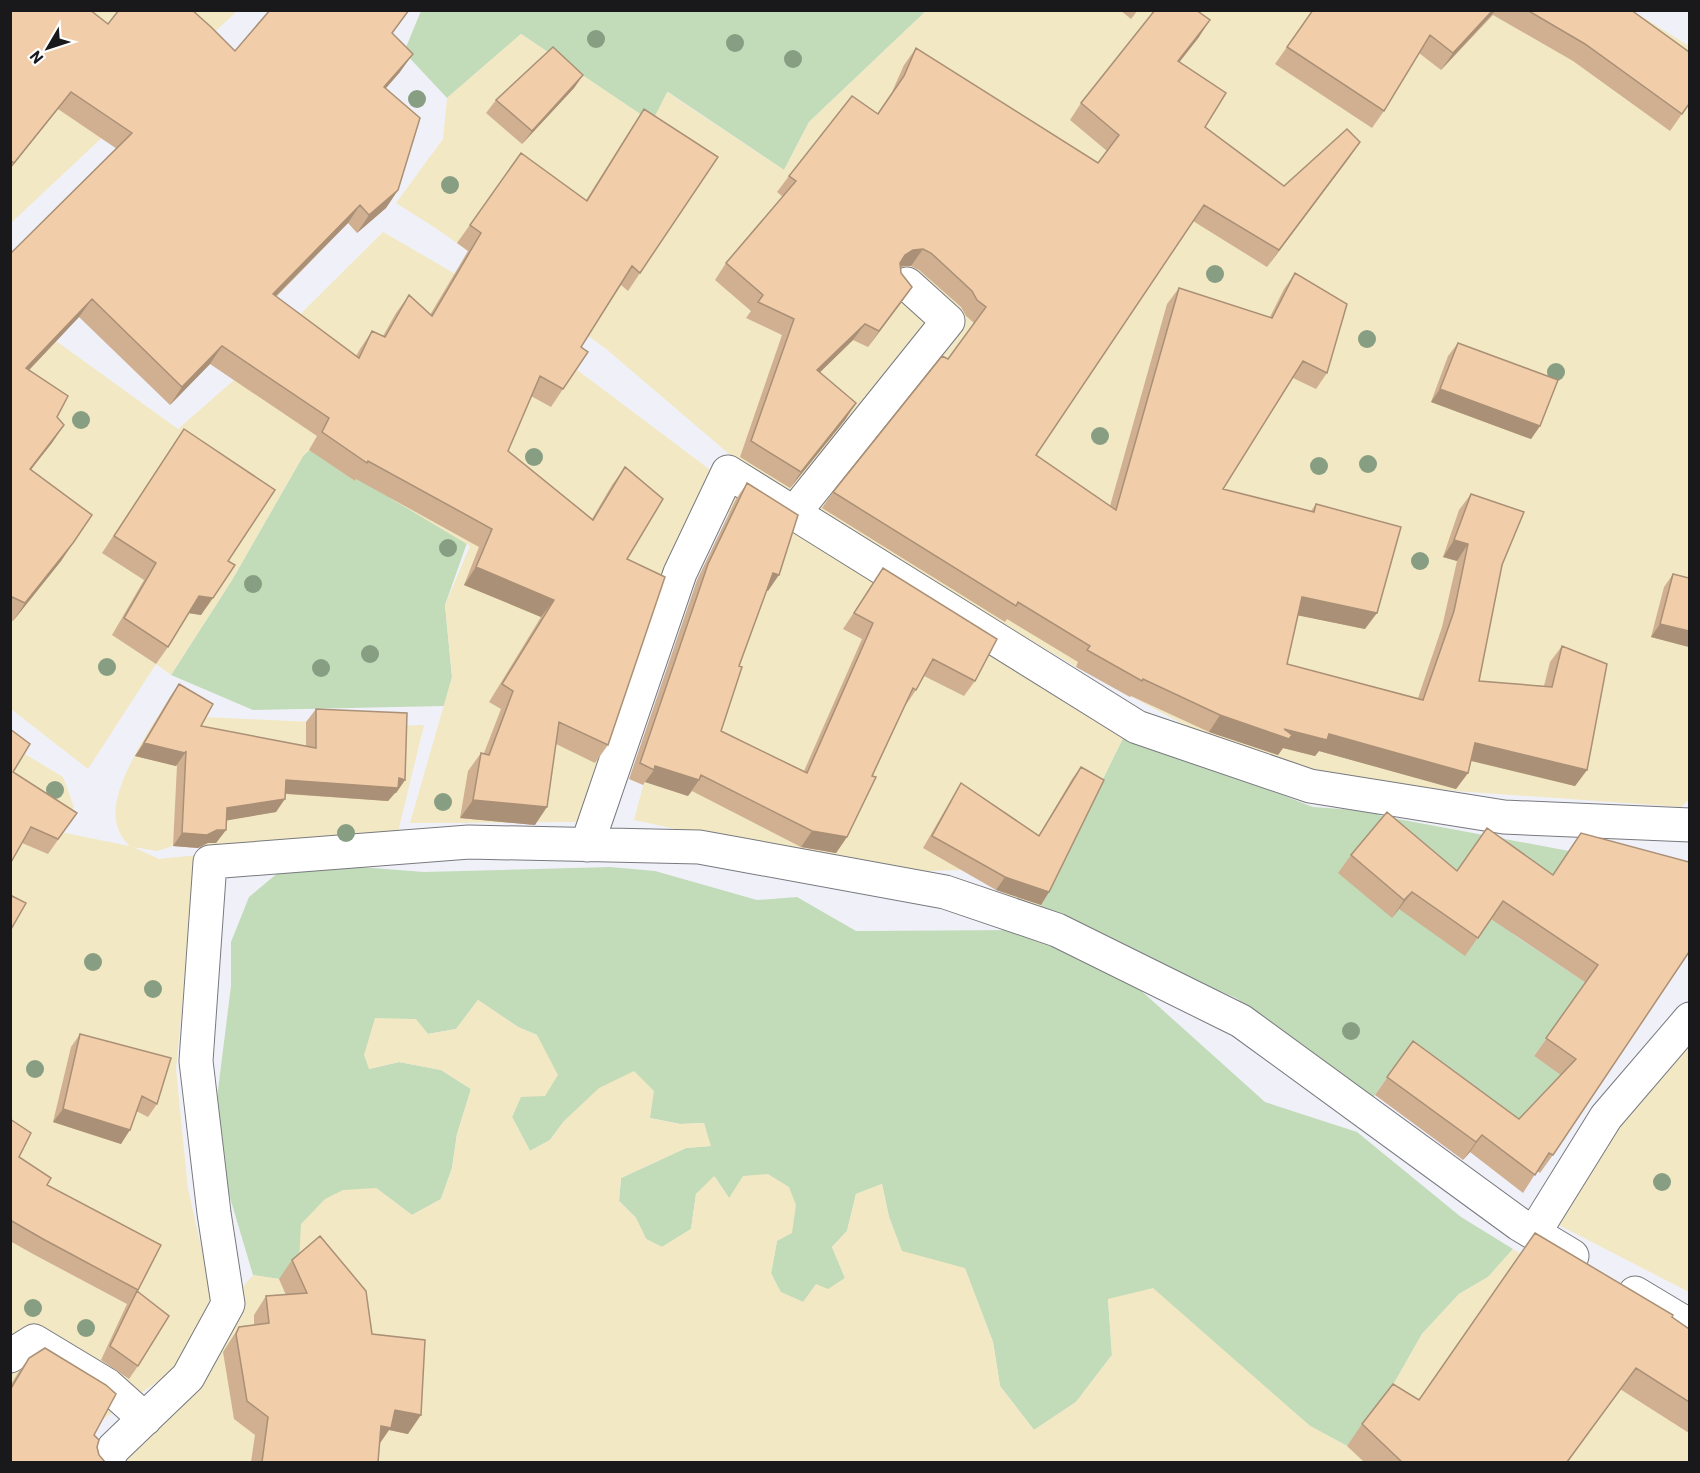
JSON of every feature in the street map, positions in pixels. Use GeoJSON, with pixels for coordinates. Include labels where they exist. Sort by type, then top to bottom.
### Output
{"type":"FeatureCollection","features":[{"type":"Feature","properties":{"kind":"street"},"geometry":{"type":"LineString","coordinates":[[794,513],[948,321],[907,284]]}},
{"type":"Feature","properties":{"kind":"street"},"geometry":{"type":"LineString","coordinates":[[587,845],[680,573],[728,472],[1137,727],[1321,788],[1504,818],[1689,825]]}},
{"type":"Feature","properties":{"kind":"street"},"geometry":{"type":"LineString","coordinates":[[105,1462],[114,1448],[188,1377],[228,1304],[213,1213],[196,1061],[210,862],[469,842],[699,847],[945,892],[1057,930],[1241,1021],[1519,1224],[1689,1326]]}},
{"type":"Feature","properties":{"kind":"street"},"geometry":{"type":"LineString","coordinates":[[1534,1233],[1606,1118],[1689,1019]]}},
{"type":"Feature","properties":{"kind":"street"},"geometry":{"type":"LineString","coordinates":[[10,1356],[34,1341],[107,1385],[145,1419]]}},
{"type":"Feature","properties":{"kind":"green space"},"geometry":{"type":"Polygon","coordinates":[[[421,11],[926,11],[809,122],[784,170],[668,92],[652,122],[521,34],[447,98],[404,52],[421,11]]]}},
{"type":"Feature","properties":{"kind":"green space"},"geometry":{"type":"Polygon","coordinates":[[[309,450],[360,469],[468,540],[445,605],[452,677],[444,706],[253,710],[171,675],[232,580],[303,456],[309,450]]]}},
{"type":"Feature","properties":{"kind":"green space"},"geometry":{"type":"Polygon","coordinates":[[[1125,734],[1313,807],[1369,811],[1382,816],[1569,851],[1513,934],[1586,983],[1534,1056],[1593,1096],[1569,1126],[1532,1128],[1401,1059],[1372,1099],[1236,998],[1037,913],[1125,734]]]}},
{"type":"Feature","properties":{"kind":"green space"},"geometry":{"type":"Polygon","coordinates":[[[347,866],[424,872],[610,867],[655,871],[757,900],[797,897],[856,931],[1025,930],[1075,958],[1137,987],[1265,1102],[1357,1132],[1461,1217],[1513,1249],[1488,1277],[1459,1294],[1422,1334],[1393,1385],[1347,1446],[1310,1426],[1240,1366],[1108,1299],[1112,1355],[1076,1402],[1034,1430],[1000,1386],[993,1342],[965,1269],[902,1252],[889,1217],[882,1184],[856,1194],[847,1231],[832,1247],[845,1278],[828,1290],[803,1302],[780,1292],[771,1273],[777,1241],[729,1198],[715,1177],[696,1194],[691,1229],[662,1247],[646,1239],[636,1218],[619,1201],[621,1178],[686,1148],[710,1146],[704,1123],[680,1124],[650,1118],[564,1121],[550,1140],[530,1151],[512,1117],[521,1096],[537,1035],[518,1027],[478,1000],[456,1029],[428,1034],[415,1019],[369,1069],[399,1062],[441,1070],[471,1089],[457,1134],[452,1168],[441,1199],[412,1215],[376,1188],[279,1279],[253,1275],[220,1164],[216,1106],[231,986],[231,942],[249,897],[285,867],[347,866]]]}},
{"type":"Feature","properties":{"kind":"sand"},"geometry":{"type":"Polygon","coordinates":[[[11,11],[237,11],[11,223],[11,11]]]}},
{"type":"Feature","properties":{"kind":"sand"},"geometry":{"type":"Polygon","coordinates":[[[926,11],[1633,11],[1689,46],[1689,800],[1681,807],[1456,791],[1310,773],[1211,739],[1076,667],[756,477],[605,348],[437,229],[396,203],[443,139],[447,98],[521,34],[652,122],[667,92],[784,170],[809,122],[926,11]]]}},
{"type":"Feature","properties":{"kind":"sand"},"geometry":{"type":"Polygon","coordinates":[[[383,232],[483,290],[556,354],[713,472],[577,822],[410,823],[452,677],[445,605],[470,546],[390,498],[394,492],[361,470],[355,481],[310,450],[303,456],[232,580],[171,675],[156,664],[88,769],[11,709],[10,288],[56,341],[178,429],[234,380],[383,232]]]}},
{"type":"Feature","properties":{"kind":"sand"},"geometry":{"type":"Polygon","coordinates":[[[740,490],[1125,734],[1037,913],[962,870],[927,871],[831,862],[634,820],[644,782],[689,796],[724,573],[768,590],[784,542],[721,509],[740,490]]]}},
{"type":"Feature","properties":{"kind":"sand"},"geometry":{"type":"Polygon","coordinates":[[[170,697],[204,717],[397,726],[424,725],[397,836],[216,849],[173,846],[157,851],[133,847],[159,859],[197,855],[176,1069],[188,1189],[212,1295],[180,1366],[99,1422],[11,1462],[11,1241],[61,1269],[11,1239],[10,745],[63,777],[74,807],[61,832],[129,846],[119,831],[116,816],[117,799],[131,762],[170,697]]]}},
{"type":"Feature","properties":{"kind":"sand"},"geometry":{"type":"Polygon","coordinates":[[[478,1000],[518,1027],[537,1035],[558,1075],[545,1096],[521,1097],[512,1117],[530,1151],[550,1140],[564,1121],[599,1088],[634,1071],[654,1091],[650,1118],[680,1124],[704,1123],[711,1146],[686,1148],[621,1178],[619,1201],[636,1218],[646,1239],[662,1247],[691,1229],[696,1194],[714,1176],[729,1198],[743,1176],[768,1174],[789,1187],[796,1205],[792,1233],[777,1241],[771,1274],[781,1292],[803,1302],[816,1284],[828,1289],[845,1278],[832,1247],[847,1231],[856,1194],[882,1184],[889,1217],[902,1251],[965,1268],[993,1342],[1000,1386],[1034,1430],[1076,1402],[1112,1355],[1108,1299],[1153,1288],[1310,1426],[1347,1446],[1393,1385],[1422,1334],[1459,1294],[1488,1277],[1513,1249],[1658,1337],[1689,1353],[1689,1462],[105,1462],[253,1275],[279,1279],[299,1262],[301,1224],[325,1199],[343,1190],[376,1188],[412,1215],[441,1199],[452,1168],[457,1134],[471,1089],[441,1070],[399,1062],[369,1069],[364,1055],[375,1018],[416,1019],[428,1034],[456,1029],[478,1000]]]}},
{"type":"Feature","properties":{"kind":"sand"},"geometry":{"type":"Polygon","coordinates":[[[1689,1019],[1689,1292],[1543,1217],[1689,1019]]]}},
{"type":"Feature","properties":{"kind":"building"},"geometry":{"type":"Polygon","coordinates":[[[10,10],[90,10],[108,24],[119,10],[192,10],[235,51],[270,10],[409,10],[392,33],[413,54],[384,87],[420,118],[398,190],[369,215],[360,205],[273,294],[359,358],[372,331],[385,337],[409,295],[432,316],[481,233],[470,225],[521,153],[587,201],[644,109],[718,157],[640,273],[632,266],[581,347],[588,352],[563,389],[540,376],[508,451],[593,520],[625,467],[663,499],[627,559],[665,577],[608,745],[559,722],[547,807],[473,800],[481,753],[489,755],[513,691],[502,684],[554,600],[476,567],[492,529],[368,461],[367,463],[322,432],[329,418],[222,346],[182,387],[92,299],[26,368],[68,396],[57,417],[64,425],[30,469],[92,515],[73,543],[25,603],[10,596],[10,254],[132,133],[71,92],[14,163],[10,160],[10,10]]]}},
{"type":"Feature","properties":{"kind":"building"},"geometry":{"type":"Polygon","coordinates":[[[1155,10],[1196,10],[1210,20],[1178,61],[1226,93],[1205,127],[1284,186],[1347,129],[1360,142],[1279,250],[1204,205],[1036,455],[1116,510],[1179,288],[1272,318],[1295,273],[1347,304],[1327,373],[1303,361],[1223,489],[1314,512],[1316,504],[1401,527],[1377,613],[1302,597],[1287,664],[1423,700],[1454,611],[1468,544],[1454,540],[1471,494],[1524,512],[1502,565],[1479,681],[1552,687],[1562,646],[1607,664],[1587,770],[1475,743],[1468,773],[1329,734],[1327,740],[1284,729],[1292,735],[1289,739],[1220,715],[1143,679],[1142,681],[1087,650],[1090,646],[1018,602],[1016,606],[833,492],[942,356],[948,359],[986,307],[931,253],[923,249],[913,250],[905,255],[900,263],[901,273],[912,287],[879,331],[865,324],[817,370],[856,403],[801,472],[751,441],[794,319],[758,302],[763,295],[726,263],[796,181],[789,176],[852,96],[878,114],[904,76],[916,48],[1098,163],[1119,135],[1081,103],[1155,10]]]}},
{"type":"Feature","properties":{"kind":"building"},"geometry":{"type":"Polygon","coordinates":[[[1313,10],[1493,10],[1453,53],[1430,35],[1384,111],[1287,47],[1313,10]]]}},
{"type":"Feature","properties":{"kind":"building"},"geometry":{"type":"Polygon","coordinates":[[[1527,10],[1631,10],[1689,52],[1689,104],[1682,114],[1585,44],[1527,10]]]}},
{"type":"Feature","properties":{"kind":"building"},"geometry":{"type":"Polygon","coordinates":[[[553,47],[583,75],[532,131],[496,100],[553,47]]]}},
{"type":"Feature","properties":{"kind":"building"},"geometry":{"type":"Polygon","coordinates":[[[1458,343],[1558,380],[1540,426],[1440,389],[1458,343]]]}},
{"type":"Feature","properties":{"kind":"building"},"geometry":{"type":"Polygon","coordinates":[[[184,429],[275,490],[228,561],[235,565],[213,598],[199,596],[168,647],[124,618],[156,563],[114,536],[184,429]]]}},
{"type":"Feature","properties":{"kind":"building"},"geometry":{"type":"Polygon","coordinates":[[[747,483],[798,515],[779,575],[773,573],[739,666],[742,667],[721,731],[807,773],[873,623],[854,613],[883,568],[997,639],[975,681],[933,659],[916,690],[913,688],[872,776],[876,777],[847,837],[812,831],[701,775],[699,780],[655,766],[654,770],[640,763],[708,564],[747,483]]]}},
{"type":"Feature","properties":{"kind":"building"},"geometry":{"type":"Polygon","coordinates":[[[1673,574],[1689,578],[1689,631],[1660,624],[1673,574]]]}},
{"type":"Feature","properties":{"kind":"building"},"geometry":{"type":"Polygon","coordinates":[[[179,684],[213,704],[201,726],[316,748],[316,709],[407,713],[405,780],[399,778],[398,788],[286,780],[285,799],[227,808],[226,830],[217,830],[207,835],[182,833],[186,751],[185,753],[144,743],[179,684]]]}},
{"type":"Feature","properties":{"kind":"building"},"geometry":{"type":"Polygon","coordinates":[[[10,729],[30,744],[13,772],[77,813],[58,839],[31,827],[10,864],[10,729]]]}},
{"type":"Feature","properties":{"kind":"building"},"geometry":{"type":"Polygon","coordinates":[[[1081,767],[1104,780],[1049,892],[1005,877],[932,836],[961,783],[1039,836],[1081,767]]]}},
{"type":"Feature","properties":{"kind":"building"},"geometry":{"type":"Polygon","coordinates":[[[1387,812],[1457,871],[1487,828],[1553,875],[1581,833],[1689,862],[1689,952],[1553,1155],[1549,1153],[1535,1175],[1482,1135],[1476,1142],[1387,1077],[1413,1041],[1519,1119],[1576,1059],[1546,1038],[1598,965],[1503,901],[1478,938],[1412,892],[1404,900],[1351,855],[1387,812]]]}},
{"type":"Feature","properties":{"kind":"building"},"geometry":{"type":"Polygon","coordinates":[[[10,895],[26,903],[10,931],[10,895]]]}},
{"type":"Feature","properties":{"kind":"building"},"geometry":{"type":"Polygon","coordinates":[[[80,1034],[171,1058],[157,1104],[142,1096],[130,1130],[63,1109],[80,1034]]]}},
{"type":"Feature","properties":{"kind":"building"},"geometry":{"type":"Polygon","coordinates":[[[10,1119],[31,1133],[19,1157],[51,1178],[47,1185],[161,1245],[138,1290],[10,1220],[10,1119]]]}},
{"type":"Feature","properties":{"kind":"building"},"geometry":{"type":"Polygon","coordinates":[[[1535,1233],[1673,1315],[1672,1317],[1689,1329],[1689,1402],[1636,1368],[1567,1462],[1402,1462],[1362,1424],[1393,1384],[1419,1400],[1535,1233]]]}},
{"type":"Feature","properties":{"kind":"building"},"geometry":{"type":"Polygon","coordinates":[[[320,1236],[366,1291],[372,1334],[425,1340],[421,1415],[395,1410],[391,1428],[381,1426],[378,1462],[262,1462],[268,1417],[247,1401],[236,1334],[239,1327],[269,1323],[266,1296],[307,1293],[292,1260],[320,1236]]]}},
{"type":"Feature","properties":{"kind":"building"},"geometry":{"type":"Polygon","coordinates":[[[137,1291],[169,1316],[138,1366],[110,1346],[137,1291]]]}},
{"type":"Feature","properties":{"kind":"building"},"geometry":{"type":"Polygon","coordinates":[[[45,1348],[106,1385],[116,1394],[94,1435],[99,1440],[97,1447],[99,1455],[105,1462],[10,1462],[10,1390],[29,1358],[45,1348]]]}}]}
